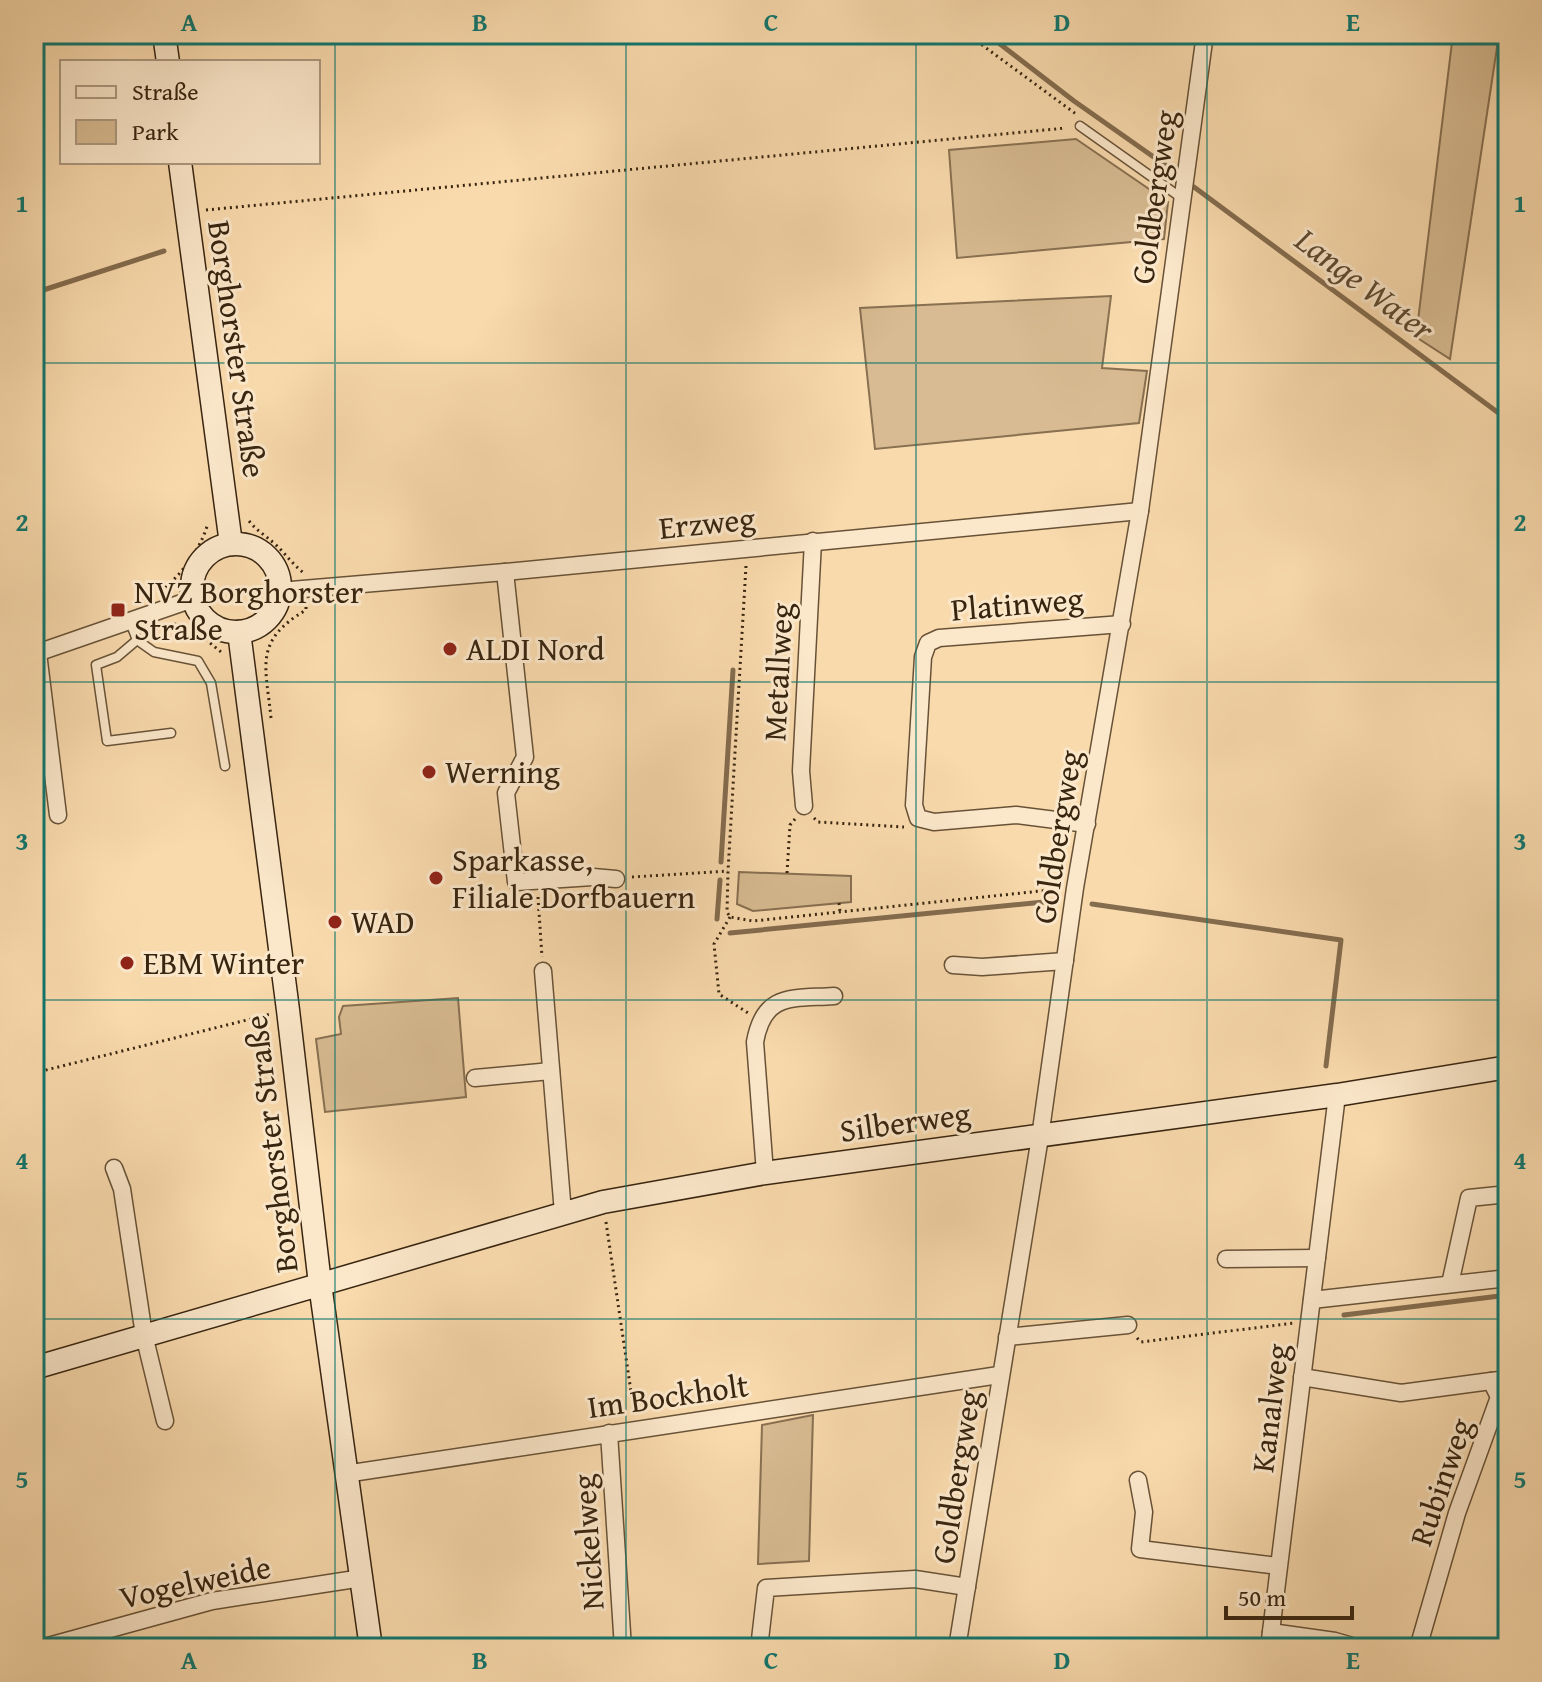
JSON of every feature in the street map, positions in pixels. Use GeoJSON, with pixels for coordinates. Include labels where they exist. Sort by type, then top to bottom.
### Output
{"type":"FeatureCollection","features":[{"type":"Feature","properties":{"kind":"main road"},"geometry":{"type":"LineString","coordinates":[[164,34],[168,60]]}},
{"type":"Feature","properties":{"kind":"main road","name":"Borghorster Straße"},"geometry":{"type":"LineString","coordinates":[[180,164],[231,544]]}},
{"type":"Feature","properties":{"kind":"main road"},"geometry":{"type":"LineString","coordinates":[[231,544],[253,548],[264,555],[278,577],[279,591],[277,603],[262,623],[239,632],[210,624],[199,613],[193,599],[192,585],[195,571],[203,559],[214,550],[231,544]]}},
{"type":"Feature","properties":{"kind":"main road","name":"Borghorster Straße"},"geometry":{"type":"LineString","coordinates":[[239,632],[320,1284],[371,1648]]}},
{"type":"Feature","properties":{"kind":"main road","name":"Silberweg"},"geometry":{"type":"LineString","coordinates":[[34,1368],[603,1202],[765,1173],[1337,1095],[1508,1067]]}},
{"type":"Feature","properties":{"kind":"street","name":"Goldbergweg"},"geometry":{"type":"LineString","coordinates":[[957,1648],[1087,824],[1140,511],[1205,34]]}},
{"type":"Feature","properties":{"kind":"street","name":"Erzweg"},"geometry":{"type":"LineString","coordinates":[[279,591],[1140,511]]}},
{"type":"Feature","properties":{"kind":"street","name":"Metallweg"},"geometry":{"type":"LineString","coordinates":[[804,806],[801,771],[813,541]]}},
{"type":"Feature","properties":{"kind":"street"},"geometry":{"type":"LineString","coordinates":[[505,572],[525,757],[506,793],[516,882],[593,877],[616,879]]}},
{"type":"Feature","properties":{"kind":"street"},"geometry":{"type":"LineString","coordinates":[[58,815],[36,653],[193,599]]}},
{"type":"Feature","properties":{"kind":"street","name":"Platinweg"},"geometry":{"type":"LineString","coordinates":[[918,818],[914,805],[923,657],[928,643],[939,638],[1122,624]]}},
{"type":"Feature","properties":{"kind":"street"},"geometry":{"type":"LineString","coordinates":[[918,818],[934,822],[1016,815],[1087,824]]}},
{"type":"Feature","properties":{"kind":"street"},"geometry":{"type":"LineString","coordinates":[[953,965],[982,967],[1065,961]]}},
{"type":"Feature","properties":{"kind":"street"},"geometry":{"type":"LineString","coordinates":[[543,971],[563,1213]]}},
{"type":"Feature","properties":{"kind":"street"},"geometry":{"type":"LineString","coordinates":[[765,1173],[755,1042],[759,1020],[775,1003],[834,996]]}},
{"type":"Feature","properties":{"kind":"street"},"geometry":{"type":"LineString","coordinates":[[475,1078],[551,1071]]}},
{"type":"Feature","properties":{"kind":"street","name":"Kanalweg"},"geometry":{"type":"LineString","coordinates":[[1270,1640],[1337,1095]]}},
{"type":"Feature","properties":{"kind":"street"},"geometry":{"type":"LineString","coordinates":[[114,1168],[122,1189],[144,1335],[165,1421]]}},
{"type":"Feature","properties":{"kind":"street"},"geometry":{"type":"LineString","coordinates":[[1450,1284],[1469,1198],[1508,1194]]}},
{"type":"Feature","properties":{"kind":"street"},"geometry":{"type":"LineString","coordinates":[[1226,1259],[1317,1258]]}},
{"type":"Feature","properties":{"kind":"street"},"geometry":{"type":"LineString","coordinates":[[1312,1300],[1508,1278]]}},
{"type":"Feature","properties":{"kind":"street"},"geometry":{"type":"LineString","coordinates":[[1007,1337],[1128,1325]]}},
{"type":"Feature","properties":{"kind":"street","name":"Im Bockholt"},"geometry":{"type":"LineString","coordinates":[[345,1474],[999,1375]]}},
{"type":"Feature","properties":{"kind":"street","name":"Rubinweg"},"geometry":{"type":"LineString","coordinates":[[1302,1377],[1401,1393],[1500,1380],[1499,1397],[1457,1513],[1418,1648]]}},
{"type":"Feature","properties":{"kind":"street","name":"Nickelweg"},"geometry":{"type":"LineString","coordinates":[[609,1433],[623,1648]]}},
{"type":"Feature","properties":{"kind":"street"},"geometry":{"type":"LineString","coordinates":[[1138,1480],[1144,1512],[1140,1549],[1278,1566]]}},
{"type":"Feature","properties":{"kind":"street","name":"Vogelweide"},"geometry":{"type":"LineString","coordinates":[[41,1648],[71,1644],[212,1601],[362,1578]]}},
{"type":"Feature","properties":{"kind":"street"},"geometry":{"type":"LineString","coordinates":[[759,1648],[766,1588],[915,1579],[967,1587]]}},
{"type":"Feature","properties":{"kind":"street"},"geometry":{"type":"LineString","coordinates":[[1270,1640],[1335,1641],[1359,1648]]}},
{"type":"Feature","properties":{"kind":"lane"},"geometry":{"type":"LineString","coordinates":[[1080,126],[1183,199]]}},
{"type":"Feature","properties":{"kind":"lane"},"geometry":{"type":"LineString","coordinates":[[130,622],[137,640],[154,652],[198,661],[211,683],[225,766]]}},
{"type":"Feature","properties":{"kind":"lane"},"geometry":{"type":"LineString","coordinates":[[137,640],[117,657],[96,665],[107,741],[171,733]]}},
{"type":"Feature","properties":{"kind":"path"},"geometry":{"type":"LineString","coordinates":[[967,34],[1078,116]]}},
{"type":"Feature","properties":{"kind":"path"},"geometry":{"type":"LineString","coordinates":[[186,212],[1080,126]]}},
{"type":"Feature","properties":{"kind":"path"},"geometry":{"type":"LineString","coordinates":[[787,873],[790,825],[804,806],[818,822],[904,827],[918,818]]}},
{"type":"Feature","properties":{"kind":"path"},"geometry":{"type":"LineString","coordinates":[[616,879],[728,871]]}},
{"type":"Feature","properties":{"kind":"path"},"geometry":{"type":"LineString","coordinates":[[537,881],[543,971]]}},
{"type":"Feature","properties":{"kind":"path"},"geometry":{"type":"LineString","coordinates":[[839,903],[840,912]]}},
{"type":"Feature","properties":{"kind":"path"},"geometry":{"type":"LineString","coordinates":[[730,917],[714,944],[719,994],[759,1020]]}},
{"type":"Feature","properties":{"kind":"path"},"geometry":{"type":"LineString","coordinates":[[34,1073],[288,1010]]}},
{"type":"Feature","properties":{"kind":"path"},"geometry":{"type":"LineString","coordinates":[[603,1202],[636,1429]]}},
{"type":"Feature","properties":{"kind":"path"},"geometry":{"type":"LineString","coordinates":[[1128,1325],[1141,1342],[1309,1321]]}},
{"type":"Feature","properties":{"kind":"green space"},"geometry":{"type":"Polygon","coordinates":[[[1453,34],[1499,34],[1450,359],[1416,337],[1453,34]]]}},
{"type":"Feature","properties":{"kind":"green space"},"geometry":{"type":"Polygon","coordinates":[[[1076,139],[1168,202],[1164,239],[957,258],[949,150],[1076,139]]]}},
{"type":"Feature","properties":{"kind":"green space"},"geometry":{"type":"Polygon","coordinates":[[[1111,296],[1102,368],[1147,371],[1139,423],[875,449],[860,308],[1111,296]]]}},
{"type":"Feature","properties":{"kind":"green space"},"geometry":{"type":"Polygon","coordinates":[[[739,872],[851,876],[851,902],[753,911],[737,904],[739,872]]]}},
{"type":"Feature","properties":{"kind":"green space"},"geometry":{"type":"Polygon","coordinates":[[[458,998],[466,1097],[325,1112],[316,1039],[341,1034],[339,1017],[343,1006],[458,998]]]}},
{"type":"Feature","properties":{"kind":"green space"},"geometry":{"type":"Polygon","coordinates":[[[813,1415],[809,1561],[758,1564],[762,1425],[813,1415]]]}},
{"type":"Feature","properties":{"kind":"waterway","name":"Lange Water"},"geometry":{"type":"LineString","coordinates":[[987,34],[1074,101],[1175,172]]}},
{"type":"Feature","properties":{"kind":"waterway","name":"Lange Water"},"geometry":{"type":"LineString","coordinates":[[1194,187],[1508,420]]}},
{"type":"Feature","properties":{"kind":"waterway"},"geometry":{"type":"LineString","coordinates":[[34,293],[164,251]]}},
{"type":"Feature","properties":{"kind":"waterway"},"geometry":{"type":"LineString","coordinates":[[721,862],[733,670]]}},
{"type":"Feature","properties":{"kind":"waterway"},"geometry":{"type":"LineString","coordinates":[[717,919],[720,880]]}},
{"type":"Feature","properties":{"kind":"waterway"},"geometry":{"type":"LineString","coordinates":[[730,933],[1054,901]]}},
{"type":"Feature","properties":{"kind":"waterway"},"geometry":{"type":"LineString","coordinates":[[1092,904],[1341,940],[1326,1066]]}},
{"type":"Feature","properties":{"kind":"waterway"},"geometry":{"type":"LineString","coordinates":[[1344,1315],[1508,1295]]}},
{"type":"Feature","properties":{"kind":"place","name":"NVZ Borghorster Straße"},"geometry":{"type":"Point","coordinates":[118,610]}},
{"type":"Feature","properties":{"kind":"place","name":"ALDI Nord"},"geometry":{"type":"Point","coordinates":[450,649]}},
{"type":"Feature","properties":{"kind":"place","name":"Werning"},"geometry":{"type":"Point","coordinates":[429,772]}},
{"type":"Feature","properties":{"kind":"place","name":"Sparkasse, Filiale Dorfbauern"},"geometry":{"type":"Point","coordinates":[436,878]}},
{"type":"Feature","properties":{"kind":"place","name":"WAD"},"geometry":{"type":"Point","coordinates":[335,922]}},
{"type":"Feature","properties":{"kind":"place","name":"EBM Winter"},"geometry":{"type":"Point","coordinates":[127,963]}}]}
